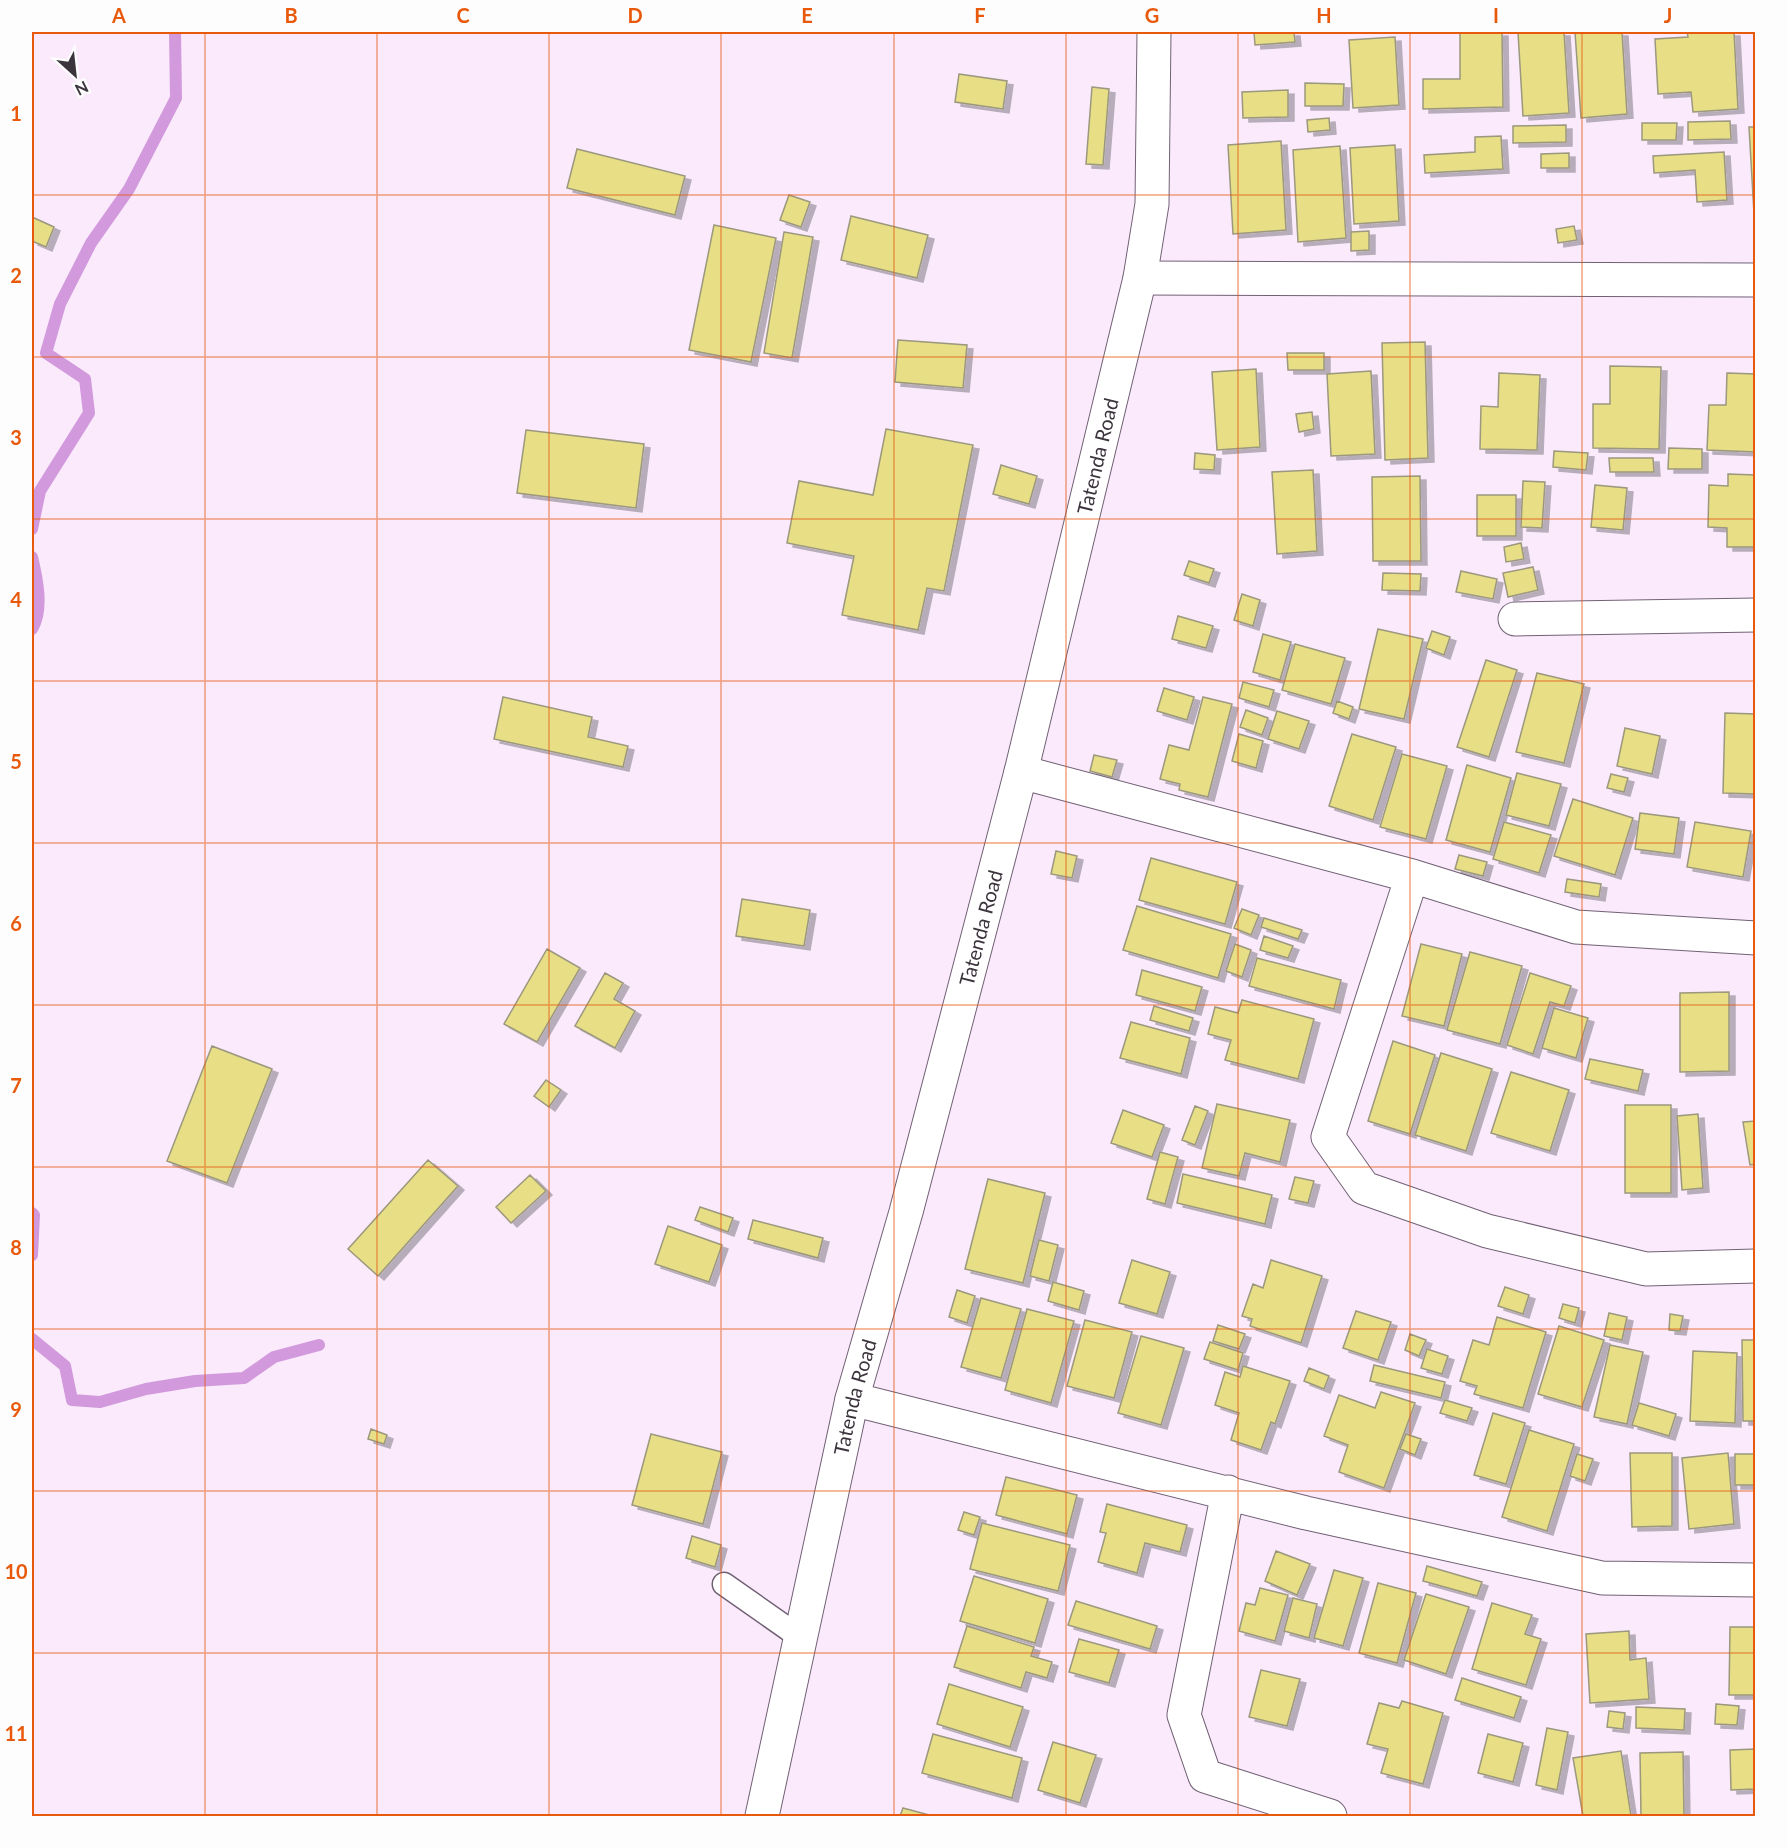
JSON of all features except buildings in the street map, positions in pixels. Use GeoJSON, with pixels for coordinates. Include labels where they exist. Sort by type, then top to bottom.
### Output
{"type":"FeatureCollection","features":[{"type":"Feature","properties":{"kind":"street","name":"Tatenda Road"},"geometry":{"type":"LineString","coordinates":[[762,1816],[852,1399],[906,1212],[1021,772],[1140,278],[1152,204],[1154,32]]}},
{"type":"Feature","properties":{"kind":"street"},"geometry":{"type":"LineString","coordinates":[[1140,278],[1755,280]]}},
{"type":"Feature","properties":{"kind":"street"},"geometry":{"type":"LineString","coordinates":[[1515,619],[1755,615]]}},
{"type":"Feature","properties":{"kind":"street"},"geometry":{"type":"LineString","coordinates":[[1021,772],[1412,876],[1576,927],[1755,938]]}},
{"type":"Feature","properties":{"kind":"street"},"geometry":{"type":"LineString","coordinates":[[1412,876],[1328,1137],[1364,1188],[1487,1231],[1646,1269],[1755,1266]]}},
{"type":"Feature","properties":{"kind":"street"},"geometry":{"type":"LineString","coordinates":[[852,1399],[1228,1492],[1306,1514],[1602,1578],[1755,1580]]}},
{"type":"Feature","properties":{"kind":"street"},"geometry":{"type":"LineString","coordinates":[[1228,1492],[1184,1715],[1204,1776],[1330,1816]]}},
{"type":"Feature","properties":{"kind":"lane"},"geometry":{"type":"LineString","coordinates":[[724,1584],[801,1638]]}},
{"type":"Feature","properties":{"kind":"waterway"},"geometry":{"type":"LineString","coordinates":[[32,529],[40,491],[89,413],[85,379],[46,353],[60,304],[91,243],[129,189],[176,98],[175,32]]}},
{"type":"Feature","properties":{"kind":"waterway"},"geometry":{"type":"LineString","coordinates":[[32,557],[39,603],[32,629]]}},
{"type":"Feature","properties":{"kind":"waterway"},"geometry":{"type":"LineString","coordinates":[[32,1213],[34,1215],[32,1255]]}},
{"type":"Feature","properties":{"kind":"waterway"},"geometry":{"type":"LineString","coordinates":[[32,1339],[65,1366],[72,1400],[100,1402],[146,1389],[195,1381],[244,1378],[274,1357],[319,1345]]}}]}
